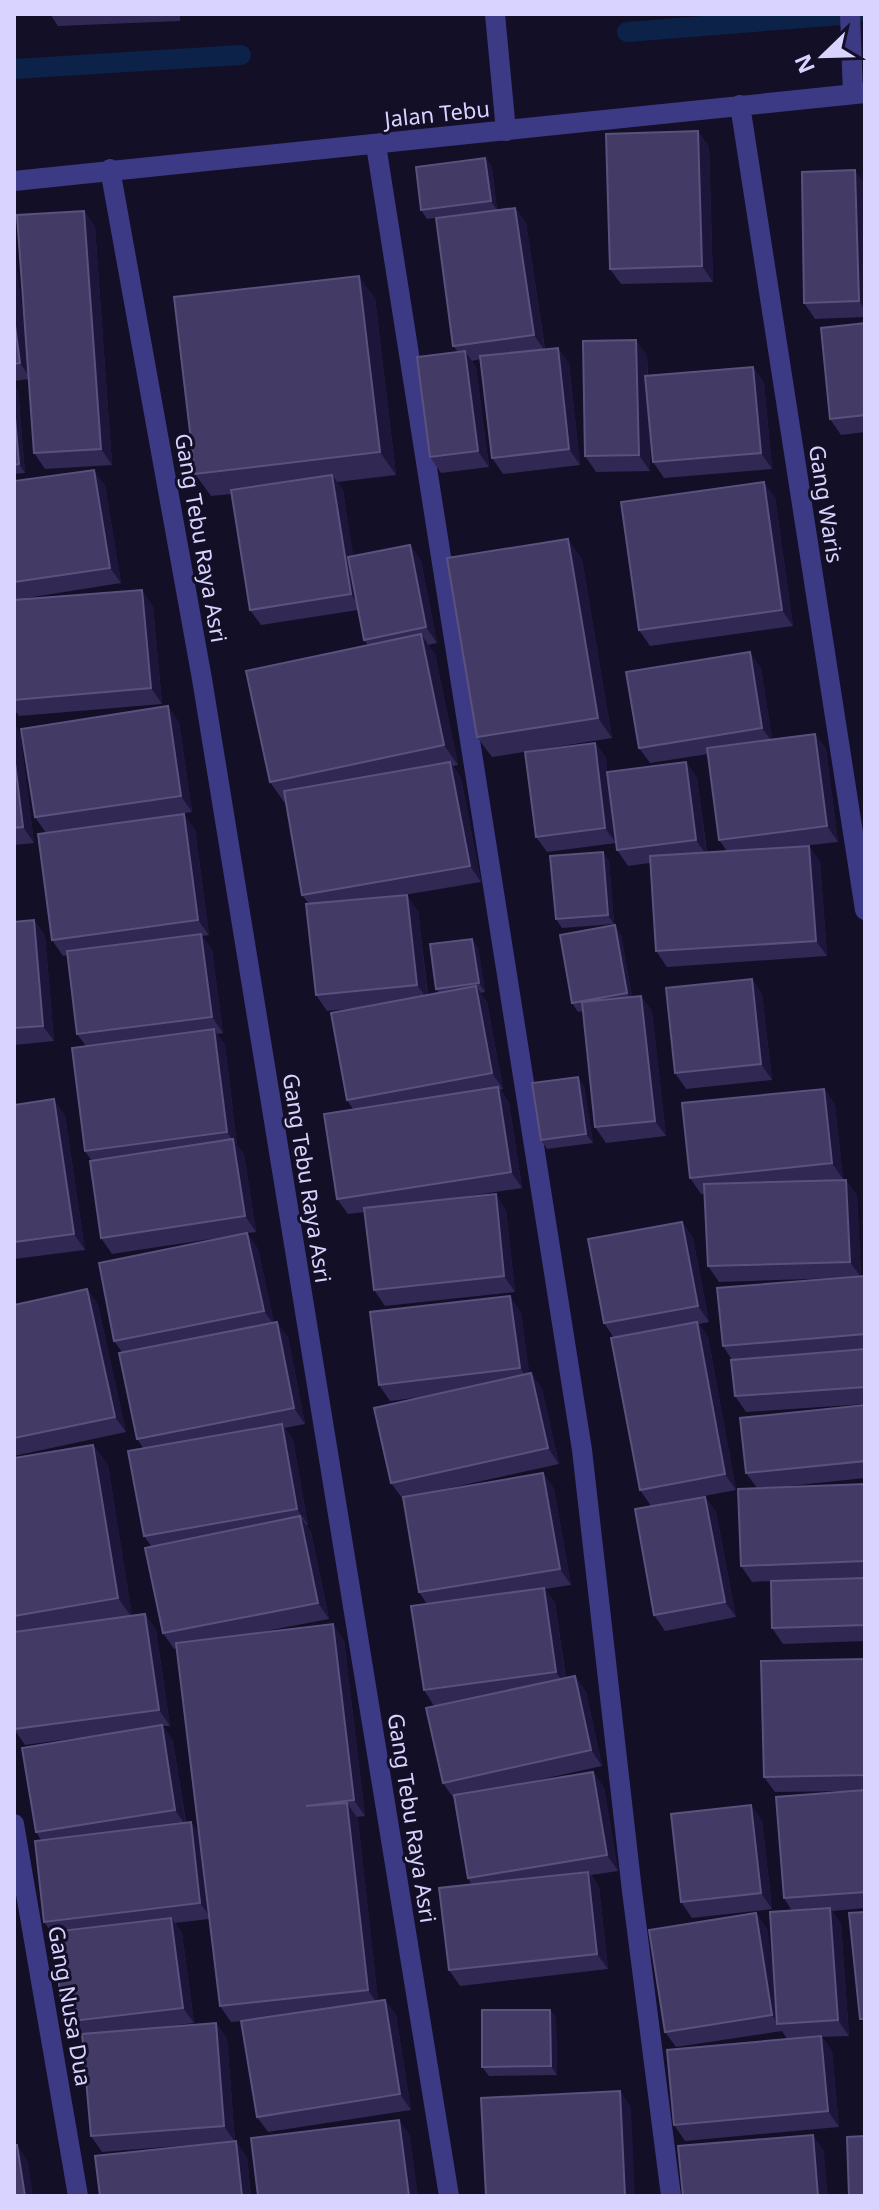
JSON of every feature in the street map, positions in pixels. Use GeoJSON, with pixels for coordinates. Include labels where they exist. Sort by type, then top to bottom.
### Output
{"type":"FeatureCollection","features":[{"type":"Feature","properties":{"kind":"street"},"geometry":{"type":"LineString","coordinates":[[495,14],[506,131]]}},
{"type":"Feature","properties":{"kind":"street"},"geometry":{"type":"LineString","coordinates":[[850,14],[851,49],[859,93]]}},
{"type":"Feature","properties":{"kind":"street","name":"Jalan Tebu"},"geometry":{"type":"LineString","coordinates":[[14,181],[859,93]]}},
{"type":"Feature","properties":{"kind":"street","name":"Gang Waris"},"geometry":{"type":"LineString","coordinates":[[740,105],[865,910]]}},
{"type":"Feature","properties":{"kind":"street"},"geometry":{"type":"LineString","coordinates":[[376,145],[582,1450],[632,1891],[671,2196]]}},
{"type":"Feature","properties":{"kind":"street","name":"Gang Tebu Raya Asri"},"geometry":{"type":"LineString","coordinates":[[110,169],[202,679],[449,2196]]}},
{"type":"Feature","properties":{"kind":"street","name":"Gang Nusa Dua"},"geometry":{"type":"LineString","coordinates":[[14,1824],[78,2196]]}},
{"type":"Feature","properties":{"kind":"building"},"geometry":{"type":"Polygon","coordinates":[[[698,131],[702,266],[610,269],[606,134],[698,131]]]}},
{"type":"Feature","properties":{"kind":"building"},"geometry":{"type":"Polygon","coordinates":[[[485,158],[491,201],[421,210],[416,167],[485,158]]]}},
{"type":"Feature","properties":{"kind":"building"},"geometry":{"type":"Polygon","coordinates":[[[855,170],[859,301],[804,303],[802,172],[855,170]]]}},
{"type":"Feature","properties":{"kind":"building"},"geometry":{"type":"Polygon","coordinates":[[[515,208],[534,335],[453,346],[436,218],[515,208]]]}},
{"type":"Feature","properties":{"kind":"building"},"geometry":{"type":"Polygon","coordinates":[[[84,211],[101,449],[34,453],[17,215],[84,211]]]}},
{"type":"Feature","properties":{"kind":"building"},"geometry":{"type":"Polygon","coordinates":[[[359,276],[380,452],[195,474],[174,297],[359,276]]]}},
{"type":"Feature","properties":{"kind":"building"},"geometry":{"type":"Polygon","coordinates":[[[14,318],[20,363],[14,364],[14,318]]]}},
{"type":"Feature","properties":{"kind":"building"},"geometry":{"type":"Polygon","coordinates":[[[865,323],[865,415],[830,419],[821,328],[865,323]]]}},
{"type":"Feature","properties":{"kind":"building"},"geometry":{"type":"Polygon","coordinates":[[[636,340],[639,455],[585,456],[583,341],[636,340]]]}},
{"type":"Feature","properties":{"kind":"building"},"geometry":{"type":"Polygon","coordinates":[[[558,348],[569,449],[492,458],[480,356],[558,348]]]}},
{"type":"Feature","properties":{"kind":"building"},"geometry":{"type":"Polygon","coordinates":[[[465,351],[478,451],[430,457],[417,357],[465,351]]]}},
{"type":"Feature","properties":{"kind":"building"},"geometry":{"type":"Polygon","coordinates":[[[753,367],[761,453],[653,462],[645,376],[753,367]]]}},
{"type":"Feature","properties":{"kind":"building"},"geometry":{"type":"Polygon","coordinates":[[[14,406],[19,464],[14,465],[14,406]]]}},
{"type":"Feature","properties":{"kind":"building"},"geometry":{"type":"Polygon","coordinates":[[[94,470],[110,568],[14,582],[14,481],[94,470]]]}},
{"type":"Feature","properties":{"kind":"building"},"geometry":{"type":"Polygon","coordinates":[[[332,475],[351,594],[250,610],[231,490],[332,475]]]}},
{"type":"Feature","properties":{"kind":"building"},"geometry":{"type":"Polygon","coordinates":[[[764,482],[782,610],[639,630],[621,502],[764,482]]]}},
{"type":"Feature","properties":{"kind":"building"},"geometry":{"type":"Polygon","coordinates":[[[568,539],[598,718],[477,737],[447,558],[568,539]]]}},
{"type":"Feature","properties":{"kind":"building"},"geometry":{"type":"Polygon","coordinates":[[[410,545],[426,627],[364,640],[348,557],[410,545]]]}},
{"type":"Feature","properties":{"kind":"building"},"geometry":{"type":"Polygon","coordinates":[[[142,590],[151,688],[14,700],[14,600],[142,590]]]}},
{"type":"Feature","properties":{"kind":"building"},"geometry":{"type":"Polygon","coordinates":[[[421,634],[444,745],[270,782],[246,671],[421,634]]]}},
{"type":"Feature","properties":{"kind":"building"},"geometry":{"type":"Polygon","coordinates":[[[750,652],[762,728],[639,748],[626,672],[750,652]]]}},
{"type":"Feature","properties":{"kind":"building"},"geometry":{"type":"Polygon","coordinates":[[[168,706],[181,796],[35,817],[21,729],[168,706]]]}},
{"type":"Feature","properties":{"kind":"building"},"geometry":{"type":"Polygon","coordinates":[[[815,734],[827,826],[719,840],[707,748],[815,734]]]}},
{"type":"Feature","properties":{"kind":"building"},"geometry":{"type":"Polygon","coordinates":[[[595,743],[605,828],[536,837],[525,752],[595,743]]]}},
{"type":"Feature","properties":{"kind":"building"},"geometry":{"type":"Polygon","coordinates":[[[14,755],[23,827],[14,828],[14,755]]]}},
{"type":"Feature","properties":{"kind":"building"},"geometry":{"type":"Polygon","coordinates":[[[450,762],[470,866],[302,895],[284,791],[450,762]]]}},
{"type":"Feature","properties":{"kind":"building"},"geometry":{"type":"Polygon","coordinates":[[[686,762],[696,840],[617,850],[607,772],[686,762]]]}},
{"type":"Feature","properties":{"kind":"building"},"geometry":{"type":"Polygon","coordinates":[[[184,814],[198,920],[52,940],[38,834],[184,814]]]}},
{"type":"Feature","properties":{"kind":"building"},"geometry":{"type":"Polygon","coordinates":[[[809,846],[816,941],[656,951],[650,856],[809,846]]]}},
{"type":"Feature","properties":{"kind":"building"},"geometry":{"type":"Polygon","coordinates":[[[603,852],[608,915],[556,919],[550,856],[603,852]]]}},
{"type":"Feature","properties":{"kind":"building"},"geometry":{"type":"Polygon","coordinates":[[[407,895],[417,985],[316,995],[306,904],[407,895]]]}},
{"type":"Feature","properties":{"kind":"building"},"geometry":{"type":"Polygon","coordinates":[[[34,920],[43,1026],[14,1028],[14,922],[34,920]]]}},
{"type":"Feature","properties":{"kind":"building"},"geometry":{"type":"Polygon","coordinates":[[[615,925],[627,993],[572,1003],[560,935],[615,925]]]}},
{"type":"Feature","properties":{"kind":"building"},"geometry":{"type":"Polygon","coordinates":[[[201,934],[212,1017],[77,1034],[67,951],[201,934]]]}},
{"type":"Feature","properties":{"kind":"building"},"geometry":{"type":"Polygon","coordinates":[[[472,939],[479,983],[436,989],[430,944],[472,939]]]}},
{"type":"Feature","properties":{"kind":"building"},"geometry":{"type":"Polygon","coordinates":[[[752,979],[761,1064],[675,1073],[666,988],[752,979]]]}},
{"type":"Feature","properties":{"kind":"building"},"geometry":{"type":"Polygon","coordinates":[[[476,986],[492,1073],[347,1100],[331,1013],[476,986]]]}},
{"type":"Feature","properties":{"kind":"building"},"geometry":{"type":"Polygon","coordinates":[[[641,996],[655,1121],[595,1127],[582,1002],[641,996]]]}},
{"type":"Feature","properties":{"kind":"building"},"geometry":{"type":"Polygon","coordinates":[[[214,1029],[227,1132],[85,1151],[72,1048],[214,1029]]]}},
{"type":"Feature","properties":{"kind":"building"},"geometry":{"type":"Polygon","coordinates":[[[578,1077],[586,1134],[541,1140],[532,1083],[578,1077]]]}},
{"type":"Feature","properties":{"kind":"building"},"geometry":{"type":"Polygon","coordinates":[[[498,1087],[511,1172],[337,1199],[324,1114],[498,1087]]]}},
{"type":"Feature","properties":{"kind":"building"},"geometry":{"type":"Polygon","coordinates":[[[824,1089],[832,1163],[690,1178],[682,1103],[824,1089]]]}},
{"type":"Feature","properties":{"kind":"building"},"geometry":{"type":"Polygon","coordinates":[[[54,1099],[74,1234],[14,1242],[14,1105],[54,1099]]]}},
{"type":"Feature","properties":{"kind":"building"},"geometry":{"type":"Polygon","coordinates":[[[233,1139],[245,1216],[101,1238],[90,1161],[233,1139]]]}},
{"type":"Feature","properties":{"kind":"building"},"geometry":{"type":"Polygon","coordinates":[[[846,1180],[850,1262],[708,1266],[704,1184],[846,1180]]]}},
{"type":"Feature","properties":{"kind":"building"},"geometry":{"type":"Polygon","coordinates":[[[496,1194],[504,1276],[374,1290],[364,1208],[496,1194]]]}},
{"type":"Feature","properties":{"kind":"building"},"geometry":{"type":"Polygon","coordinates":[[[682,1222],[698,1306],[604,1323],[588,1239],[682,1222]]]}},
{"type":"Feature","properties":{"kind":"building"},"geometry":{"type":"Polygon","coordinates":[[[247,1233],[264,1311],[114,1341],[99,1263],[247,1233]]]}},
{"type":"Feature","properties":{"kind":"building"},"geometry":{"type":"Polygon","coordinates":[[[865,1276],[865,1334],[723,1346],[717,1288],[865,1276]]]}},
{"type":"Feature","properties":{"kind":"building"},"geometry":{"type":"Polygon","coordinates":[[[87,1289],[115,1417],[14,1438],[14,1305],[87,1289]]]}},
{"type":"Feature","properties":{"kind":"building"},"geometry":{"type":"Polygon","coordinates":[[[510,1296],[520,1368],[379,1385],[370,1312],[510,1296]]]}},
{"type":"Feature","properties":{"kind":"building"},"geometry":{"type":"Polygon","coordinates":[[[277,1322],[294,1408],[137,1439],[119,1353],[277,1322]]]}},
{"type":"Feature","properties":{"kind":"building"},"geometry":{"type":"Polygon","coordinates":[[[697,1322],[725,1474],[640,1490],[611,1338],[697,1322]]]}},
{"type":"Feature","properties":{"kind":"building"},"geometry":{"type":"Polygon","coordinates":[[[865,1349],[865,1387],[735,1396],[731,1360],[865,1349]]]}},
{"type":"Feature","properties":{"kind":"building"},"geometry":{"type":"Polygon","coordinates":[[[531,1373],[548,1448],[391,1483],[374,1408],[531,1373]]]}},
{"type":"Feature","properties":{"kind":"building"},"geometry":{"type":"Polygon","coordinates":[[[865,1405],[865,1461],[746,1473],[740,1418],[865,1405]]]}},
{"type":"Feature","properties":{"kind":"building"},"geometry":{"type":"Polygon","coordinates":[[[282,1424],[297,1509],[144,1536],[128,1451],[282,1424]]]}},
{"type":"Feature","properties":{"kind":"building"},"geometry":{"type":"Polygon","coordinates":[[[93,1445],[118,1598],[14,1616],[14,1458],[93,1445]]]}},
{"type":"Feature","properties":{"kind":"building"},"geometry":{"type":"Polygon","coordinates":[[[543,1473],[560,1569],[419,1592],[403,1497],[543,1473]]]}},
{"type":"Feature","properties":{"kind":"building"},"geometry":{"type":"Polygon","coordinates":[[[865,1484],[865,1561],[741,1566],[738,1489],[865,1484]]]}},
{"type":"Feature","properties":{"kind":"building"},"geometry":{"type":"Polygon","coordinates":[[[705,1497],[725,1602],[654,1615],[635,1509],[705,1497]]]}},
{"type":"Feature","properties":{"kind":"building"},"geometry":{"type":"Polygon","coordinates":[[[300,1516],[318,1603],[163,1633],[145,1548],[300,1516]]]}},
{"type":"Feature","properties":{"kind":"building"},"geometry":{"type":"Polygon","coordinates":[[[865,1578],[865,1625],[772,1628],[771,1581],[865,1578]]]}},
{"type":"Feature","properties":{"kind":"building"},"geometry":{"type":"Polygon","coordinates":[[[544,1588],[556,1672],[424,1690],[411,1606],[544,1588]]]}},
{"type":"Feature","properties":{"kind":"building"},"geometry":{"type":"Polygon","coordinates":[[[145,1614],[159,1710],[14,1729],[14,1632],[145,1614]]]}},
{"type":"Feature","properties":{"kind":"building"},"geometry":{"type":"Polygon","coordinates":[[[333,1624],[354,1800],[306,1806],[347,1803],[368,1990],[220,2006],[176,1643],[333,1624]]]}},
{"type":"Feature","properties":{"kind":"building"},"geometry":{"type":"Polygon","coordinates":[[[865,1659],[865,1775],[764,1777],[761,1661],[865,1659]]]}},
{"type":"Feature","properties":{"kind":"building"},"geometry":{"type":"Polygon","coordinates":[[[575,1676],[591,1750],[443,1783],[426,1708],[575,1676]]]}},
{"type":"Feature","properties":{"kind":"building"},"geometry":{"type":"Polygon","coordinates":[[[162,1725],[175,1810],[36,1832],[22,1748],[162,1725]]]}},
{"type":"Feature","properties":{"kind":"building"},"geometry":{"type":"Polygon","coordinates":[[[593,1772],[607,1855],[468,1878],[454,1795],[593,1772]]]}},
{"type":"Feature","properties":{"kind":"building"},"geometry":{"type":"Polygon","coordinates":[[[865,1790],[865,1892],[784,1898],[776,1797],[865,1790]]]}},
{"type":"Feature","properties":{"kind":"building"},"geometry":{"type":"Polygon","coordinates":[[[751,1805],[761,1893],[681,1902],[671,1814],[751,1805]]]}},
{"type":"Feature","properties":{"kind":"building"},"geometry":{"type":"Polygon","coordinates":[[[191,1822],[200,1903],[44,1922],[35,1841],[191,1822]]]}},
{"type":"Feature","properties":{"kind":"building"},"geometry":{"type":"Polygon","coordinates":[[[588,1872],[597,1954],[449,1970],[439,1888],[588,1872]]]}},
{"type":"Feature","properties":{"kind":"building"},"geometry":{"type":"Polygon","coordinates":[[[830,1908],[838,2020],[777,2024],[770,1912],[830,1908]]]}},
{"type":"Feature","properties":{"kind":"building"},"geometry":{"type":"Polygon","coordinates":[[[865,1912],[865,2019],[860,2019],[849,1913],[865,1912]]]}},
{"type":"Feature","properties":{"kind":"building"},"geometry":{"type":"Polygon","coordinates":[[[756,1913],[772,2015],[665,2032],[649,1930],[756,1913]]]}},
{"type":"Feature","properties":{"kind":"building"},"geometry":{"type":"Polygon","coordinates":[[[171,1918],[183,2008],[64,2022],[52,1932],[171,1918]]]}},
{"type":"Feature","properties":{"kind":"building"},"geometry":{"type":"Polygon","coordinates":[[[385,2000],[400,2094],[257,2117],[241,2021],[385,2000]]]}},
{"type":"Feature","properties":{"kind":"building"},"geometry":{"type":"Polygon","coordinates":[[[482,2010],[550,2010],[551,2066],[482,2067],[482,2010]]]}},
{"type":"Feature","properties":{"kind":"building"},"geometry":{"type":"Polygon","coordinates":[[[216,2023],[224,2126],[91,2136],[82,2034],[216,2023]]]}},
{"type":"Feature","properties":{"kind":"building"},"geometry":{"type":"Polygon","coordinates":[[[821,2036],[828,2111],[674,2125],[667,2050],[821,2036]]]}},
{"type":"Feature","properties":{"kind":"building"},"geometry":{"type":"Polygon","coordinates":[[[620,2091],[625,2196],[486,2196],[481,2098],[620,2091]]]}},
{"type":"Feature","properties":{"kind":"building"},"geometry":{"type":"Polygon","coordinates":[[[399,2120],[409,2196],[258,2196],[251,2138],[399,2120]]]}},
{"type":"Feature","properties":{"kind":"building"},"geometry":{"type":"Polygon","coordinates":[[[813,2135],[818,2196],[683,2196],[678,2146],[813,2135]]]}},
{"type":"Feature","properties":{"kind":"building"},"geometry":{"type":"Polygon","coordinates":[[[865,2136],[865,2196],[849,2196],[847,2137],[865,2136]]]}},
{"type":"Feature","properties":{"kind":"building"},"geometry":{"type":"Polygon","coordinates":[[[236,2141],[242,2196],[100,2196],[95,2156],[236,2141]]]}},
{"type":"Feature","properties":{"kind":"building"},"geometry":{"type":"Polygon","coordinates":[[[14,2145],[17,2145],[25,2196],[14,2196],[14,2145]]]}},
{"type":"Feature","properties":{"kind":"waterway"},"geometry":{"type":"LineString","coordinates":[[627,32],[855,14]]}},
{"type":"Feature","properties":{"kind":"waterway"},"geometry":{"type":"LineString","coordinates":[[14,69],[241,55]]}}]}
